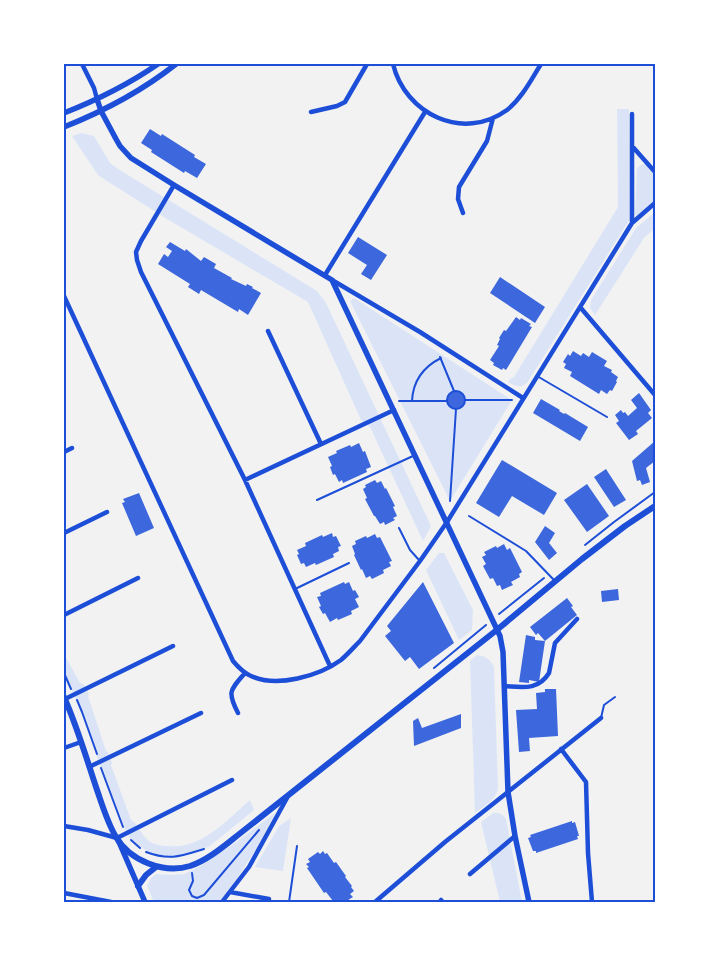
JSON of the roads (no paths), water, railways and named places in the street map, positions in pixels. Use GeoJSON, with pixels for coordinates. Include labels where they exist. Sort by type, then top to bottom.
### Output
{"type":"FeatureCollection","features":[{"type":"Feature","properties":{"kind":"main road"},"geometry":{"type":"LineString","coordinates":[[64,698],[102,804],[117,838],[131,853],[156,867],[177,868],[190,866],[213,854],[287,798],[609,538],[655,506]]}},
{"type":"Feature","properties":{"kind":"main road"},"geometry":{"type":"LineString","coordinates":[[138,886],[146,875],[156,867]]}},
{"type":"Feature","properties":{"kind":"street"},"geometry":{"type":"LineString","coordinates":[[82,64],[94,88],[101,111],[116,139],[125,152],[138,163],[436,342],[523,398]]}},
{"type":"Feature","properties":{"kind":"street"},"geometry":{"type":"LineString","coordinates":[[64,113],[96,99],[158,64]]}},
{"type":"Feature","properties":{"kind":"street"},"geometry":{"type":"LineString","coordinates":[[64,127],[101,111],[140,89],[176,64]]}},
{"type":"Feature","properties":{"kind":"street"},"geometry":{"type":"LineString","coordinates":[[311,112],[337,106],[345,102],[367,64]]}},
{"type":"Feature","properties":{"kind":"street"},"geometry":{"type":"LineString","coordinates":[[393,64],[402,88],[412,101],[425,112],[442,120],[460,123],[471,123],[493,118],[501,114],[514,103],[541,64]]}},
{"type":"Feature","properties":{"kind":"street"},"geometry":{"type":"LineString","coordinates":[[325,275],[425,112]]}},
{"type":"Feature","properties":{"kind":"street"},"geometry":{"type":"LineString","coordinates":[[632,114],[632,223]]}},
{"type":"Feature","properties":{"kind":"street"},"geometry":{"type":"LineString","coordinates":[[463,213],[458,199],[459,187],[487,141],[493,118]]}},
{"type":"Feature","properties":{"kind":"street"},"geometry":{"type":"LineString","coordinates":[[632,146],[655,172]]}},
{"type":"Feature","properties":{"kind":"street"},"geometry":{"type":"LineString","coordinates":[[174,185],[141,241],[136,252],[137,260],[141,272],[245,480],[330,666]]}},
{"type":"Feature","properties":{"kind":"street"},"geometry":{"type":"LineString","coordinates":[[64,296],[229,654],[239,668],[252,677],[282,680],[303,677],[330,666],[350,652],[420,561],[447,522],[632,223],[655,203]]}},
{"type":"Feature","properties":{"kind":"street"},"geometry":{"type":"LineString","coordinates":[[332,280],[498,629],[503,647],[508,792],[529,902]]}},
{"type":"Feature","properties":{"kind":"street"},"geometry":{"type":"LineString","coordinates":[[580,306],[655,395]]}},
{"type":"Feature","properties":{"kind":"street"},"geometry":{"type":"LineString","coordinates":[[268,331],[321,444]]}},
{"type":"Feature","properties":{"kind":"street"},"geometry":{"type":"LineString","coordinates":[[245,480],[394,410]]}},
{"type":"Feature","properties":{"kind":"street"},"geometry":{"type":"LineString","coordinates":[[64,452],[72,448]]}},
{"type":"Feature","properties":{"kind":"street"},"geometry":{"type":"LineString","coordinates":[[64,533],[107,512]]}},
{"type":"Feature","properties":{"kind":"street"},"geometry":{"type":"LineString","coordinates":[[64,615],[138,578]]}},
{"type":"Feature","properties":{"kind":"street"},"geometry":{"type":"LineString","coordinates":[[504,686],[530,688],[546,677],[549,673],[555,642],[577,619]]}},
{"type":"Feature","properties":{"kind":"street"},"geometry":{"type":"LineString","coordinates":[[64,698],[173,646]]}},
{"type":"Feature","properties":{"kind":"street"},"geometry":{"type":"LineString","coordinates":[[238,713],[232,701],[231,692],[245,673]]}},
{"type":"Feature","properties":{"kind":"street"},"geometry":{"type":"LineString","coordinates":[[90,767],[201,713]]}},
{"type":"Feature","properties":{"kind":"street"},"geometry":{"type":"LineString","coordinates":[[375,902],[445,842],[602,718]]}},
{"type":"Feature","properties":{"kind":"street"},"geometry":{"type":"LineString","coordinates":[[64,748],[81,742]]}},
{"type":"Feature","properties":{"kind":"street"},"geometry":{"type":"LineString","coordinates":[[561,749],[586,782],[588,853],[592,902]]}},
{"type":"Feature","properties":{"kind":"street"},"geometry":{"type":"LineString","coordinates":[[64,826],[117,838],[232,780]]}},
{"type":"Feature","properties":{"kind":"street"},"geometry":{"type":"LineString","coordinates":[[222,902],[249,868],[287,798]]}},
{"type":"Feature","properties":{"kind":"street"},"geometry":{"type":"LineString","coordinates":[[470,874],[515,836]]}},
{"type":"Feature","properties":{"kind":"street"},"geometry":{"type":"LineString","coordinates":[[117,838],[145,902]]}},
{"type":"Feature","properties":{"kind":"street"},"geometry":{"type":"LineString","coordinates":[[230,892],[269,899]]}},
{"type":"Feature","properties":{"kind":"street"},"geometry":{"type":"LineString","coordinates":[[64,893],[111,902]]}},
{"type":"Feature","properties":{"kind":"lane"},"geometry":{"type":"LineString","coordinates":[[537,376],[607,417]]}},
{"type":"Feature","properties":{"kind":"lane"},"geometry":{"type":"LineString","coordinates":[[318,500],[415,455]]}},
{"type":"Feature","properties":{"kind":"lane"},"geometry":{"type":"LineString","coordinates":[[469,516],[526,551],[555,581]]}},
{"type":"Feature","properties":{"kind":"lane"},"geometry":{"type":"LineString","coordinates":[[399,528],[410,550],[420,561]]}},
{"type":"Feature","properties":{"kind":"lane"},"geometry":{"type":"LineString","coordinates":[[295,589],[349,563]]}},
{"type":"Feature","properties":{"kind":"lane"},"geometry":{"type":"LineString","coordinates":[[602,718],[604,705],[615,697]]}},
{"type":"Feature","properties":{"kind":"lane"},"geometry":{"type":"LineString","coordinates":[[289,902],[297,846]]}}]}
